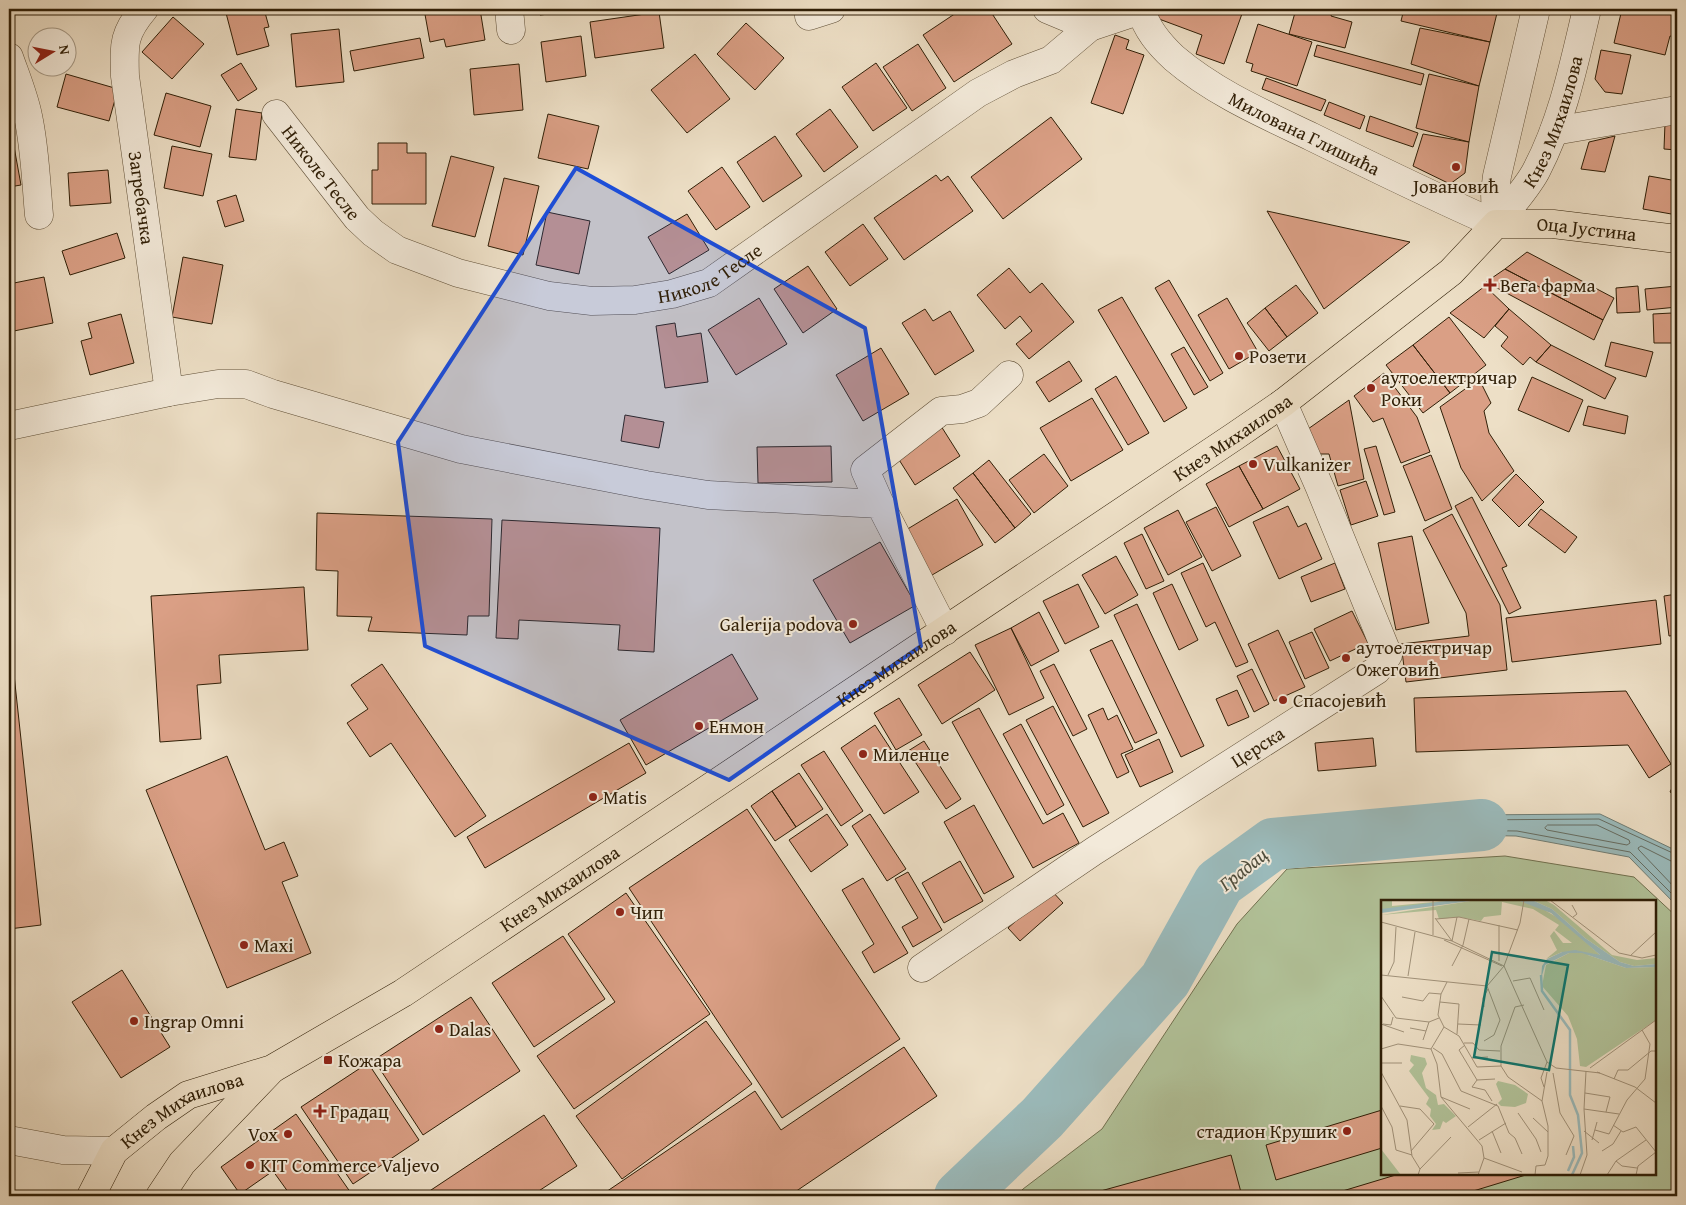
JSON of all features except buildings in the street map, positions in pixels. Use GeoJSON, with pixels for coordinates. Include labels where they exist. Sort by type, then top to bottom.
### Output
{"type":"FeatureCollection","features":[{"type":"Feature","properties":{"kind":"main road","name":"Оца Јустина"},"geometry":{"type":"LineString","coordinates":[[1496,224],[1570,226],[1677,239]]}},
{"type":"Feature","properties":{"kind":"main road","name":"Кнез Михаилова"},"geometry":{"type":"LineString","coordinates":[[92,1196],[114,1151],[156,1117],[188,1095],[272,1069],[410,988],[946,631],[1282,403],[1451,272],[1496,224]]}},
{"type":"Feature","properties":{"kind":"main road","name":"Кнез Михаилова"},"geometry":{"type":"LineString","coordinates":[[160,1196],[182,1164],[272,1069]]}},
{"type":"Feature","properties":{"kind":"street","name":"Загребачка"},"geometry":{"type":"LineString","coordinates":[[144,9],[136,18],[125,38],[125,76],[169,392]]}},
{"type":"Feature","properties":{"kind":"street"},"geometry":{"type":"LineString","coordinates":[[1048,9],[1090,27]]}},
{"type":"Feature","properties":{"kind":"street","name":"Кнез Михаилова"},"geometry":{"type":"LineString","coordinates":[[1496,224],[1495,192],[1497,176],[1536,9]]}},
{"type":"Feature","properties":{"kind":"street","name":"Кнез Михаилова"},"geometry":{"type":"LineString","coordinates":[[1496,224],[1536,171],[1554,131],[1571,77],[1587,9]]}},
{"type":"Feature","properties":{"kind":"street","name":"Николе Тесле"},"geometry":{"type":"LineString","coordinates":[[276,114],[357,218],[397,250],[458,273],[549,296],[592,301],[635,300],[672,294],[708,283],[978,93],[1014,74],[1051,60],[1090,27],[1141,10]]}},
{"type":"Feature","properties":{"kind":"street","name":"Милована Глишића"},"geometry":{"type":"LineString","coordinates":[[1141,10],[1148,29],[1159,43],[1188,68],[1227,96],[1441,200],[1496,224]]}},
{"type":"Feature","properties":{"kind":"street"},"geometry":{"type":"LineString","coordinates":[[9,58],[28,115],[39,215]]}},
{"type":"Feature","properties":{"kind":"street"},"geometry":{"type":"LineString","coordinates":[[1554,131],[1677,110]]}},
{"type":"Feature","properties":{"kind":"street"},"geometry":{"type":"LineString","coordinates":[[946,631],[880,504],[865,470],[942,411],[962,409],[979,403],[1009,375]]}},
{"type":"Feature","properties":{"kind":"street"},"geometry":{"type":"LineString","coordinates":[[9,426],[169,392],[218,384],[246,384],[273,394],[461,449],[646,485],[708,495],[880,504]]}},
{"type":"Feature","properties":{"kind":"street","name":"Церска"},"geometry":{"type":"LineString","coordinates":[[922,968],[1094,851],[1377,670],[1388,655],[1324,498],[1282,403]]}},
{"type":"Feature","properties":{"kind":"street"},"geometry":{"type":"LineString","coordinates":[[9,1140],[63,1150],[114,1151]]}},
{"type":"Feature","properties":{"kind":"highlighted area"},"geometry":{"type":"Polygon","coordinates":[[[576,168],[865,328],[921,646],[729,780],[425,646],[398,442],[576,168]]]}},
{"type":"Feature","properties":{"kind":"green space"},"geometry":{"type":"Polygon","coordinates":[[[1505,856],[1634,877],[1677,917],[1677,1196],[1016,1196],[1102,1129],[1237,924],[1287,869],[1505,856]]]}},
{"type":"Feature","properties":{"kind":"water"},"geometry":{"type":"Polygon","coordinates":[[[1600,814],[1677,851],[1677,906],[1629,857],[1516,836],[1401,834],[1466,815],[1600,814]]]}},
{"type":"Feature","properties":{"kind":"waterway","name":"Градац"},"geometry":{"type":"LineString","coordinates":[[960,1196],[1042,1118],[1165,980],[1219,883],[1273,844],[1482,825]]}},
{"type":"Feature","properties":{"kind":"place","name":"Јовановић"},"geometry":{"type":"Point","coordinates":[1456,167]}},
{"type":"Feature","properties":{"kind":"place","name":"Вега фарма"},"geometry":{"type":"Point","coordinates":[1490,285]}},
{"type":"Feature","properties":{"kind":"place","name":"Розети"},"geometry":{"type":"Point","coordinates":[1239,356]}},
{"type":"Feature","properties":{"kind":"place","name":"аутоелектричар Роки"},"geometry":{"type":"Point","coordinates":[1371,388]}},
{"type":"Feature","properties":{"kind":"place","name":"Vulkanizer"},"geometry":{"type":"Point","coordinates":[1253,464]}},
{"type":"Feature","properties":{"kind":"place","name":"Galerija podova"},"geometry":{"type":"Point","coordinates":[853,624]}},
{"type":"Feature","properties":{"kind":"place","name":"аутоелектричар Ожеговић"},"geometry":{"type":"Point","coordinates":[1346,658]}},
{"type":"Feature","properties":{"kind":"place","name":"Спасојевић"},"geometry":{"type":"Point","coordinates":[1283,700]}},
{"type":"Feature","properties":{"kind":"place","name":"Енмон"},"geometry":{"type":"Point","coordinates":[699,726]}},
{"type":"Feature","properties":{"kind":"place","name":"Миленце"},"geometry":{"type":"Point","coordinates":[863,754]}},
{"type":"Feature","properties":{"kind":"place","name":"Matis"},"geometry":{"type":"Point","coordinates":[593,797]}},
{"type":"Feature","properties":{"kind":"place","name":"Чип"},"geometry":{"type":"Point","coordinates":[620,912]}},
{"type":"Feature","properties":{"kind":"place","name":"Maxi"},"geometry":{"type":"Point","coordinates":[244,945]}},
{"type":"Feature","properties":{"kind":"place","name":"Ingrap Omni"},"geometry":{"type":"Point","coordinates":[134,1021]}},
{"type":"Feature","properties":{"kind":"place","name":"Dalas"},"geometry":{"type":"Point","coordinates":[439,1029]}},
{"type":"Feature","properties":{"kind":"place","name":"Кожара"},"geometry":{"type":"Point","coordinates":[328,1060]}},
{"type":"Feature","properties":{"kind":"place","name":"Градац"},"geometry":{"type":"Point","coordinates":[320,1111]}},
{"type":"Feature","properties":{"kind":"place","name":"стадион Крушик"},"geometry":{"type":"Point","coordinates":[1347,1131]}},
{"type":"Feature","properties":{"kind":"place","name":"Vox"},"geometry":{"type":"Point","coordinates":[288,1134]}},
{"type":"Feature","properties":{"kind":"place","name":"KIT Commerce Valjevo"},"geometry":{"type":"Point","coordinates":[250,1165]}}]}
